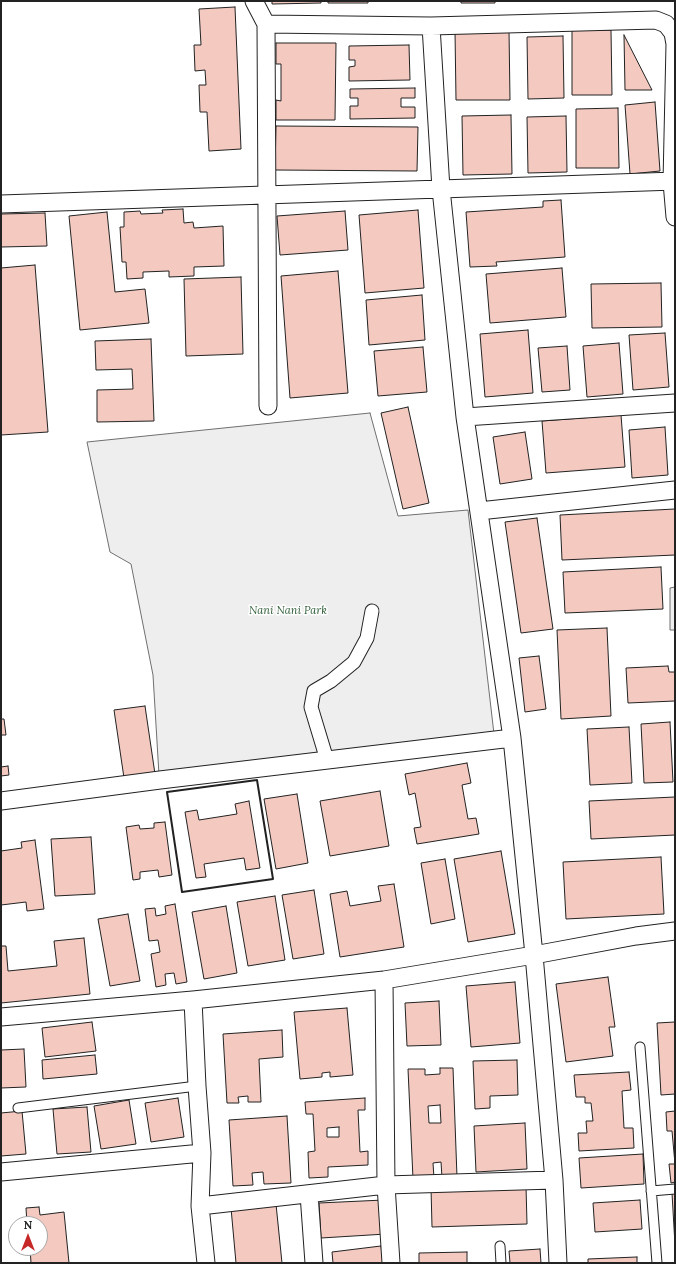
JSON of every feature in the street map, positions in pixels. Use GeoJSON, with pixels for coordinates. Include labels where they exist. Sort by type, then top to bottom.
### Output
{"type":"FeatureCollection","features":[{"type":"Feature","properties":{"kind":"street"},"geometry":{"type":"LineString","coordinates":[[254,1],[266,24],[268,406]]}},
{"type":"Feature","properties":{"kind":"street"},"geometry":{"type":"LineString","coordinates":[[266,24],[431,26],[656,20],[666,24],[673,33],[675,44],[675,217]]}},
{"type":"Feature","properties":{"kind":"street"},"geometry":{"type":"LineString","coordinates":[[431,26],[441,189],[465,417],[512,738],[534,955],[554,1180],[558,1263]]}},
{"type":"Feature","properties":{"kind":"street"},"geometry":{"type":"LineString","coordinates":[[1,204],[674,182]]}},
{"type":"Feature","properties":{"kind":"street"},"geometry":{"type":"LineString","coordinates":[[465,417],[675,403]]}},
{"type":"Feature","properties":{"kind":"street"},"geometry":{"type":"LineString","coordinates":[[479,511],[675,490]]}},
{"type":"Feature","properties":{"kind":"street"},"geometry":{"type":"LineString","coordinates":[[327,760],[311,707],[314,691],[330,681],[354,662],[367,638],[372,611]]}},
{"type":"Feature","properties":{"kind":"street"},"geometry":{"type":"LineString","coordinates":[[1,801],[512,738]]}},
{"type":"Feature","properties":{"kind":"street"},"geometry":{"type":"LineString","coordinates":[[1,1017],[193,1000],[384,980],[636,936],[675,931]]}},
{"type":"Feature","properties":{"kind":"street"},"geometry":{"type":"LineString","coordinates":[[384,980],[386,1185],[391,1263]]}},
{"type":"Feature","properties":{"kind":"street"},"geometry":{"type":"LineString","coordinates":[[193,1000],[202,1153],[200,1206],[206,1263]]}},
{"type":"Feature","properties":{"kind":"street"},"geometry":{"type":"LineString","coordinates":[[1,1172],[202,1153]]}},
{"type":"Feature","properties":{"kind":"street"},"geometry":{"type":"LineString","coordinates":[[200,1206],[386,1185],[554,1180]]}},
{"type":"Feature","properties":{"kind":"street"},"geometry":{"type":"LineString","coordinates":[[309,1194],[314,1263]]}},
{"type":"Feature","properties":{"kind":"lane"},"geometry":{"type":"LineString","coordinates":[[640,1047],[657,1263]]}},
{"type":"Feature","properties":{"kind":"lane"},"geometry":{"type":"LineString","coordinates":[[18,1108],[197,1086]]}},
{"type":"Feature","properties":{"kind":"lane"},"geometry":{"type":"LineString","coordinates":[[651,1191],[675,1189]]}},
{"type":"Feature","properties":{"kind":"lane"},"geometry":{"type":"LineString","coordinates":[[500,1246],[501,1263]]}},
{"type":"Feature","properties":{"kind":"green space","name":"Nani Nani Park"},"geometry":{"type":"Polygon","coordinates":[[[370,413],[398,516],[468,510],[494,734],[159,775],[153,675],[131,564],[110,552],[87,442],[370,413]]]}},
{"type":"Feature","properties":{"kind":"green space"},"geometry":{"type":"Polygon","coordinates":[[[675,587],[675,630],[670,630],[670,588],[675,587]]]}},
{"type":"Feature","properties":{"kind":"building"},"geometry":{"type":"Polygon","coordinates":[[[272,1],[321,1],[321,3],[272,4],[272,1]]]}},
{"type":"Feature","properties":{"kind":"building"},"geometry":{"type":"Polygon","coordinates":[[[328,1],[368,1],[368,3],[328,3],[328,1]]]}},
{"type":"Feature","properties":{"kind":"building"},"geometry":{"type":"Polygon","coordinates":[[[461,1],[495,1],[495,3],[461,3],[461,1]]]}},
{"type":"Feature","properties":{"kind":"building"},"geometry":{"type":"Polygon","coordinates":[[[235,7],[241,149],[209,151],[207,112],[200,112],[199,85],[206,85],[205,70],[195,71],[194,45],[201,45],[199,9],[235,7]]]}},
{"type":"Feature","properties":{"kind":"building"},"geometry":{"type":"Polygon","coordinates":[[[509,30],[510,100],[456,100],[455,31],[509,30]]]}},
{"type":"Feature","properties":{"kind":"building"},"geometry":{"type":"Polygon","coordinates":[[[572,30],[611,30],[612,95],[572,95],[572,30]]]}},
{"type":"Feature","properties":{"kind":"building"},"geometry":{"type":"Polygon","coordinates":[[[624,35],[652,90],[625,90],[624,35]]]}},
{"type":"Feature","properties":{"kind":"building"},"geometry":{"type":"Polygon","coordinates":[[[563,36],[564,98],[528,99],[527,37],[563,36]]]}},
{"type":"Feature","properties":{"kind":"building"},"geometry":{"type":"Polygon","coordinates":[[[276,43],[336,43],[335,120],[276,120],[276,100],[281,101],[281,64],[276,64],[276,43]]]}},
{"type":"Feature","properties":{"kind":"building"},"geometry":{"type":"Polygon","coordinates":[[[409,45],[410,80],[349,81],[349,67],[355,66],[355,60],[349,60],[349,46],[409,45]]]}},
{"type":"Feature","properties":{"kind":"building"},"geometry":{"type":"Polygon","coordinates":[[[415,88],[415,98],[401,98],[401,107],[415,107],[415,118],[350,119],[350,106],[358,106],[358,98],[350,98],[350,89],[415,88]]]}},
{"type":"Feature","properties":{"kind":"building"},"geometry":{"type":"Polygon","coordinates":[[[655,102],[660,171],[630,174],[625,105],[655,102]]]}},
{"type":"Feature","properties":{"kind":"building"},"geometry":{"type":"Polygon","coordinates":[[[618,108],[619,168],[576,168],[576,109],[618,108]]]}},
{"type":"Feature","properties":{"kind":"building"},"geometry":{"type":"Polygon","coordinates":[[[511,115],[512,174],[463,175],[462,116],[511,115]]]}},
{"type":"Feature","properties":{"kind":"building"},"geometry":{"type":"Polygon","coordinates":[[[566,116],[567,172],[528,173],[527,117],[566,116]]]}},
{"type":"Feature","properties":{"kind":"building"},"geometry":{"type":"Polygon","coordinates":[[[276,126],[418,127],[417,171],[275,170],[276,126]]]}},
{"type":"Feature","properties":{"kind":"building"},"geometry":{"type":"Polygon","coordinates":[[[561,200],[565,257],[496,262],[497,266],[470,267],[466,212],[543,207],[543,201],[561,200]]]}},
{"type":"Feature","properties":{"kind":"building"},"geometry":{"type":"Polygon","coordinates":[[[183,209],[184,223],[193,222],[194,228],[223,226],[224,266],[194,267],[194,276],[169,277],[169,271],[143,272],[143,278],[127,279],[126,262],[122,262],[120,227],[124,227],[124,212],[140,211],[141,214],[163,213],[162,210],[183,209]]]}},
{"type":"Feature","properties":{"kind":"building"},"geometry":{"type":"Polygon","coordinates":[[[418,210],[424,288],[365,293],[359,215],[418,210]]]}},
{"type":"Feature","properties":{"kind":"building"},"geometry":{"type":"Polygon","coordinates":[[[345,211],[348,250],[280,255],[277,216],[345,211]]]}},
{"type":"Feature","properties":{"kind":"building"},"geometry":{"type":"Polygon","coordinates":[[[107,212],[115,292],[145,289],[149,323],[80,330],[69,216],[107,212]]]}},
{"type":"Feature","properties":{"kind":"building"},"geometry":{"type":"Polygon","coordinates":[[[45,213],[47,246],[1,247],[1,214],[45,213]]]}},
{"type":"Feature","properties":{"kind":"building"},"geometry":{"type":"Polygon","coordinates":[[[35,265],[48,432],[1,435],[1,268],[35,265]]]}},
{"type":"Feature","properties":{"kind":"building"},"geometry":{"type":"Polygon","coordinates":[[[562,268],[566,317],[490,323],[486,274],[562,268]]]}},
{"type":"Feature","properties":{"kind":"building"},"geometry":{"type":"Polygon","coordinates":[[[338,271],[348,393],[290,398],[281,276],[338,271]]]}},
{"type":"Feature","properties":{"kind":"building"},"geometry":{"type":"Polygon","coordinates":[[[241,277],[243,354],[186,356],[184,279],[241,277]]]}},
{"type":"Feature","properties":{"kind":"building"},"geometry":{"type":"Polygon","coordinates":[[[661,283],[662,327],[592,328],[591,284],[661,283]]]}},
{"type":"Feature","properties":{"kind":"building"},"geometry":{"type":"Polygon","coordinates":[[[422,295],[425,340],[369,345],[366,300],[422,295]]]}},
{"type":"Feature","properties":{"kind":"building"},"geometry":{"type":"Polygon","coordinates":[[[528,330],[533,393],[485,397],[480,334],[528,330]]]}},
{"type":"Feature","properties":{"kind":"building"},"geometry":{"type":"Polygon","coordinates":[[[665,333],[669,387],[633,390],[629,335],[665,333]]]}},
{"type":"Feature","properties":{"kind":"building"},"geometry":{"type":"Polygon","coordinates":[[[151,339],[154,421],[97,422],[97,390],[133,389],[132,369],[96,370],[95,341],[151,339]]]}},
{"type":"Feature","properties":{"kind":"building"},"geometry":{"type":"Polygon","coordinates":[[[619,343],[623,394],[587,397],[583,346],[619,343]]]}},
{"type":"Feature","properties":{"kind":"building"},"geometry":{"type":"Polygon","coordinates":[[[567,346],[570,390],[542,392],[538,348],[567,346]]]}},
{"type":"Feature","properties":{"kind":"building"},"geometry":{"type":"Polygon","coordinates":[[[423,347],[427,392],[378,396],[374,351],[423,347]]]}},
{"type":"Feature","properties":{"kind":"building"},"geometry":{"type":"Polygon","coordinates":[[[408,407],[429,503],[403,509],[381,413],[408,407]]]}},
{"type":"Feature","properties":{"kind":"building"},"geometry":{"type":"Polygon","coordinates":[[[621,415],[625,467],[546,473],[542,421],[621,415]]]}},
{"type":"Feature","properties":{"kind":"building"},"geometry":{"type":"Polygon","coordinates":[[[665,427],[668,475],[632,478],[629,430],[665,427]]]}},
{"type":"Feature","properties":{"kind":"building"},"geometry":{"type":"Polygon","coordinates":[[[525,432],[532,479],[500,484],[493,437],[525,432]]]}},
{"type":"Feature","properties":{"kind":"building"},"geometry":{"type":"Polygon","coordinates":[[[675,509],[675,555],[562,560],[560,515],[675,509]]]}},
{"type":"Feature","properties":{"kind":"building"},"geometry":{"type":"Polygon","coordinates":[[[537,518],[553,629],[521,633],[505,522],[537,518]]]}},
{"type":"Feature","properties":{"kind":"building"},"geometry":{"type":"Polygon","coordinates":[[[661,567],[663,609],[565,613],[563,572],[661,567]]]}},
{"type":"Feature","properties":{"kind":"building"},"geometry":{"type":"Polygon","coordinates":[[[607,628],[611,716],[561,719],[557,630],[607,628]]]}},
{"type":"Feature","properties":{"kind":"building"},"geometry":{"type":"Polygon","coordinates":[[[539,656],[546,709],[525,712],[519,658],[539,656]]]}},
{"type":"Feature","properties":{"kind":"building"},"geometry":{"type":"Polygon","coordinates":[[[668,666],[669,672],[675,672],[675,701],[628,703],[626,668],[668,666]]]}},
{"type":"Feature","properties":{"kind":"building"},"geometry":{"type":"Polygon","coordinates":[[[145,706],[155,774],[124,778],[114,710],[145,706]]]}},
{"type":"Feature","properties":{"kind":"building"},"geometry":{"type":"Polygon","coordinates":[[[1,719],[4,719],[6,735],[1,735],[1,719]]]}},
{"type":"Feature","properties":{"kind":"building"},"geometry":{"type":"Polygon","coordinates":[[[670,722],[673,782],[644,783],[641,724],[670,722]]]}},
{"type":"Feature","properties":{"kind":"building"},"geometry":{"type":"Polygon","coordinates":[[[629,727],[632,783],[590,785],[587,729],[629,727]]]}},
{"type":"Feature","properties":{"kind":"building"},"geometry":{"type":"Polygon","coordinates":[[[467,763],[471,783],[462,785],[468,819],[476,818],[479,834],[417,844],[414,828],[421,827],[415,793],[409,795],[405,774],[467,763]]]}},
{"type":"Feature","properties":{"kind":"building"},"geometry":{"type":"Polygon","coordinates":[[[8,766],[9,775],[1,776],[1,767],[8,766]]]}},
{"type":"Feature","properties":{"kind":"building"},"geometry":{"type":"Polygon","coordinates":[[[380,791],[389,846],[330,856],[320,801],[380,791]]]}},
{"type":"Feature","properties":{"kind":"building"},"geometry":{"type":"Polygon","coordinates":[[[297,794],[308,863],[276,869],[264,799],[297,794]]]}},
{"type":"Feature","properties":{"kind":"building"},"geometry":{"type":"Polygon","coordinates":[[[675,797],[675,835],[591,839],[589,801],[675,797]]]}},
{"type":"Feature","properties":{"kind":"building"},"geometry":{"type":"Polygon","coordinates":[[[249,801],[260,868],[246,870],[244,858],[204,864],[206,877],[196,878],[185,812],[197,810],[199,820],[237,814],[235,804],[249,801]]]}},
{"type":"Feature","properties":{"kind":"building"},"geometry":{"type":"Polygon","coordinates":[[[165,822],[172,875],[159,877],[158,870],[140,872],[140,879],[133,880],[126,827],[139,825],[140,829],[154,828],[154,823],[165,822]]]}},
{"type":"Feature","properties":{"kind":"building"},"geometry":{"type":"Polygon","coordinates":[[[91,837],[95,894],[55,896],[51,839],[91,837]]]}},
{"type":"Feature","properties":{"kind":"building"},"geometry":{"type":"Polygon","coordinates":[[[35,840],[44,909],[27,911],[26,902],[1,905],[1,851],[22,848],[21,842],[35,840]]]}},
{"type":"Feature","properties":{"kind":"building"},"geometry":{"type":"Polygon","coordinates":[[[501,851],[515,934],[468,942],[454,859],[501,851]]]}},
{"type":"Feature","properties":{"kind":"building"},"geometry":{"type":"Polygon","coordinates":[[[661,857],[664,914],[566,919],[563,862],[661,857]]]}},
{"type":"Feature","properties":{"kind":"building"},"geometry":{"type":"Polygon","coordinates":[[[445,859],[455,919],[431,924],[421,863],[445,859]]]}},
{"type":"Feature","properties":{"kind":"building"},"geometry":{"type":"Polygon","coordinates":[[[394,884],[404,947],[340,957],[330,894],[347,891],[350,906],[381,901],[378,886],[394,884]]]}},
{"type":"Feature","properties":{"kind":"building"},"geometry":{"type":"Polygon","coordinates":[[[314,890],[324,954],[293,959],[282,895],[314,890]]]}},
{"type":"Feature","properties":{"kind":"building"},"geometry":{"type":"Polygon","coordinates":[[[275,896],[285,960],[248,966],[237,902],[275,896]]]}},
{"type":"Feature","properties":{"kind":"building"},"geometry":{"type":"Polygon","coordinates":[[[175,904],[187,982],[176,984],[174,973],[165,974],[166,985],[156,987],[151,954],[160,952],[158,940],[149,941],[145,909],[155,908],[156,916],[166,914],[165,906],[175,904]]]}},
{"type":"Feature","properties":{"kind":"building"},"geometry":{"type":"Polygon","coordinates":[[[226,906],[237,973],[204,979],[192,912],[226,906]]]}},
{"type":"Feature","properties":{"kind":"building"},"geometry":{"type":"Polygon","coordinates":[[[128,914],[140,981],[110,986],[98,919],[128,914]]]}},
{"type":"Feature","properties":{"kind":"building"},"geometry":{"type":"Polygon","coordinates":[[[84,938],[90,994],[1,1003],[1,946],[6,946],[8,971],[57,966],[54,941],[84,938]]]}},
{"type":"Feature","properties":{"kind":"building"},"geometry":{"type":"Polygon","coordinates":[[[608,977],[615,1027],[609,1027],[613,1056],[566,1062],[556,984],[608,977]]]}},
{"type":"Feature","properties":{"kind":"building"},"geometry":{"type":"Polygon","coordinates":[[[515,982],[520,1043],[471,1047],[466,986],[515,982]]]}},
{"type":"Feature","properties":{"kind":"building"},"geometry":{"type":"Polygon","coordinates":[[[439,1001],[441,1045],[407,1046],[405,1003],[439,1001]]]}},
{"type":"Feature","properties":{"kind":"building"},"geometry":{"type":"Polygon","coordinates":[[[347,1008],[353,1075],[330,1077],[330,1072],[322,1073],[322,1077],[300,1079],[294,1012],[347,1008]]]}},
{"type":"Feature","properties":{"kind":"building"},"geometry":{"type":"Polygon","coordinates":[[[92,1022],[96,1051],[45,1057],[42,1028],[92,1022]]]}},
{"type":"Feature","properties":{"kind":"building"},"geometry":{"type":"Polygon","coordinates":[[[675,1022],[675,1094],[661,1095],[657,1023],[675,1022]]]}},
{"type":"Feature","properties":{"kind":"building"},"geometry":{"type":"Polygon","coordinates":[[[282,1030],[283,1057],[259,1059],[261,1102],[248,1102],[248,1096],[238,1097],[239,1103],[227,1103],[223,1034],[282,1030]]]}},
{"type":"Feature","properties":{"kind":"building"},"geometry":{"type":"Polygon","coordinates":[[[24,1049],[26,1087],[1,1088],[1,1050],[24,1049]]]}},
{"type":"Feature","properties":{"kind":"building"},"geometry":{"type":"Polygon","coordinates":[[[95,1055],[97,1074],[43,1079],[42,1060],[95,1055]]]}},
{"type":"Feature","properties":{"kind":"building"},"geometry":{"type":"Polygon","coordinates":[[[517,1060],[518,1095],[490,1096],[490,1108],[475,1109],[473,1061],[517,1060]]]}},
{"type":"Feature","properties":{"kind":"building"},"geometry":{"type":"Polygon","coordinates":[[[440,1068],[453,1068],[457,1177],[442,1178],[441,1162],[433,1163],[434,1178],[413,1179],[408,1069],[425,1069],[425,1075],[440,1074],[440,1068]],[[440,1105],[428,1106],[429,1123],[441,1123],[440,1105]]]}},
{"type":"Feature","properties":{"kind":"building"},"geometry":{"type":"Polygon","coordinates":[[[629,1072],[631,1090],[622,1091],[624,1128],[633,1128],[634,1148],[579,1151],[578,1133],[587,1133],[586,1121],[593,1121],[591,1103],[585,1103],[585,1097],[576,1097],[574,1075],[629,1072]]]}},
{"type":"Feature","properties":{"kind":"building"},"geometry":{"type":"Polygon","coordinates":[[[178,1098],[184,1137],[151,1142],[145,1103],[178,1098]]]}},
{"type":"Feature","properties":{"kind":"building"},"geometry":{"type":"Polygon","coordinates":[[[365,1098],[365,1110],[358,1110],[360,1152],[368,1151],[368,1165],[328,1167],[328,1177],[309,1178],[308,1152],[315,1151],[313,1114],[306,1114],[305,1102],[365,1098]],[[339,1127],[327,1128],[327,1137],[339,1137],[339,1127]]]}},
{"type":"Feature","properties":{"kind":"building"},"geometry":{"type":"Polygon","coordinates":[[[129,1100],[136,1144],[101,1149],[94,1106],[129,1100]]]}},
{"type":"Feature","properties":{"kind":"building"},"geometry":{"type":"Polygon","coordinates":[[[87,1107],[91,1152],[57,1154],[53,1109],[87,1107]]]}},
{"type":"Feature","properties":{"kind":"building"},"geometry":{"type":"Polygon","coordinates":[[[22,1111],[26,1154],[1,1156],[1,1113],[22,1111]]]}},
{"type":"Feature","properties":{"kind":"building"},"geometry":{"type":"Polygon","coordinates":[[[675,1111],[675,1164],[672,1131],[667,1131],[666,1112],[675,1111]]]}},
{"type":"Feature","properties":{"kind":"building"},"geometry":{"type":"Polygon","coordinates":[[[287,1116],[291,1183],[264,1184],[263,1172],[252,1173],[253,1185],[233,1186],[229,1120],[287,1116]]]}},
{"type":"Feature","properties":{"kind":"building"},"geometry":{"type":"Polygon","coordinates":[[[525,1123],[527,1169],[476,1172],[474,1126],[525,1123]]]}},
{"type":"Feature","properties":{"kind":"building"},"geometry":{"type":"Polygon","coordinates":[[[643,1154],[644,1184],[581,1188],[579,1158],[643,1154]]]}},
{"type":"Feature","properties":{"kind":"building"},"geometry":{"type":"Polygon","coordinates":[[[669,1164],[675,1164],[675,1182],[671,1183],[669,1164]]]}},
{"type":"Feature","properties":{"kind":"building"},"geometry":{"type":"Polygon","coordinates":[[[526,1186],[527,1224],[432,1227],[431,1188],[526,1186]]]}},
{"type":"Feature","properties":{"kind":"building"},"geometry":{"type":"Polygon","coordinates":[[[672,1193],[675,1193],[675,1245],[672,1193]]]}},
{"type":"Feature","properties":{"kind":"building"},"geometry":{"type":"Polygon","coordinates":[[[384,1200],[386,1234],[321,1238],[319,1203],[384,1200]]]}},
{"type":"Feature","properties":{"kind":"building"},"geometry":{"type":"Polygon","coordinates":[[[640,1200],[642,1229],[595,1232],[593,1203],[640,1200]]]}},
{"type":"Feature","properties":{"kind":"building"},"geometry":{"type":"Polygon","coordinates":[[[276,1204],[282,1263],[236,1263],[231,1208],[276,1204]]]}},
{"type":"Feature","properties":{"kind":"building"},"geometry":{"type":"Polygon","coordinates":[[[39,1207],[40,1215],[64,1212],[69,1263],[31,1263],[31,1256],[48,1256],[48,1216],[26,1216],[26,1208],[39,1207]]]}},
{"type":"Feature","properties":{"kind":"building"},"geometry":{"type":"Polygon","coordinates":[[[381,1246],[383,1263],[333,1263],[332,1252],[381,1246]]]}},
{"type":"Feature","properties":{"kind":"building"},"geometry":{"type":"Polygon","coordinates":[[[540,1249],[541,1263],[510,1263],[509,1251],[540,1249]]]}},
{"type":"Feature","properties":{"kind":"building"},"geometry":{"type":"Polygon","coordinates":[[[467,1252],[467,1263],[419,1263],[419,1253],[467,1252]]]}},
{"type":"Feature","properties":{"kind":"building"},"geometry":{"type":"Polygon","coordinates":[[[637,1257],[637,1263],[588,1263],[588,1259],[637,1257]]]}},
{"type":"Feature","properties":{"kind":"wall"},"geometry":{"type":"LineString","coordinates":[[257,780],[273,879],[182,892],[167,792],[257,780]]}}]}
